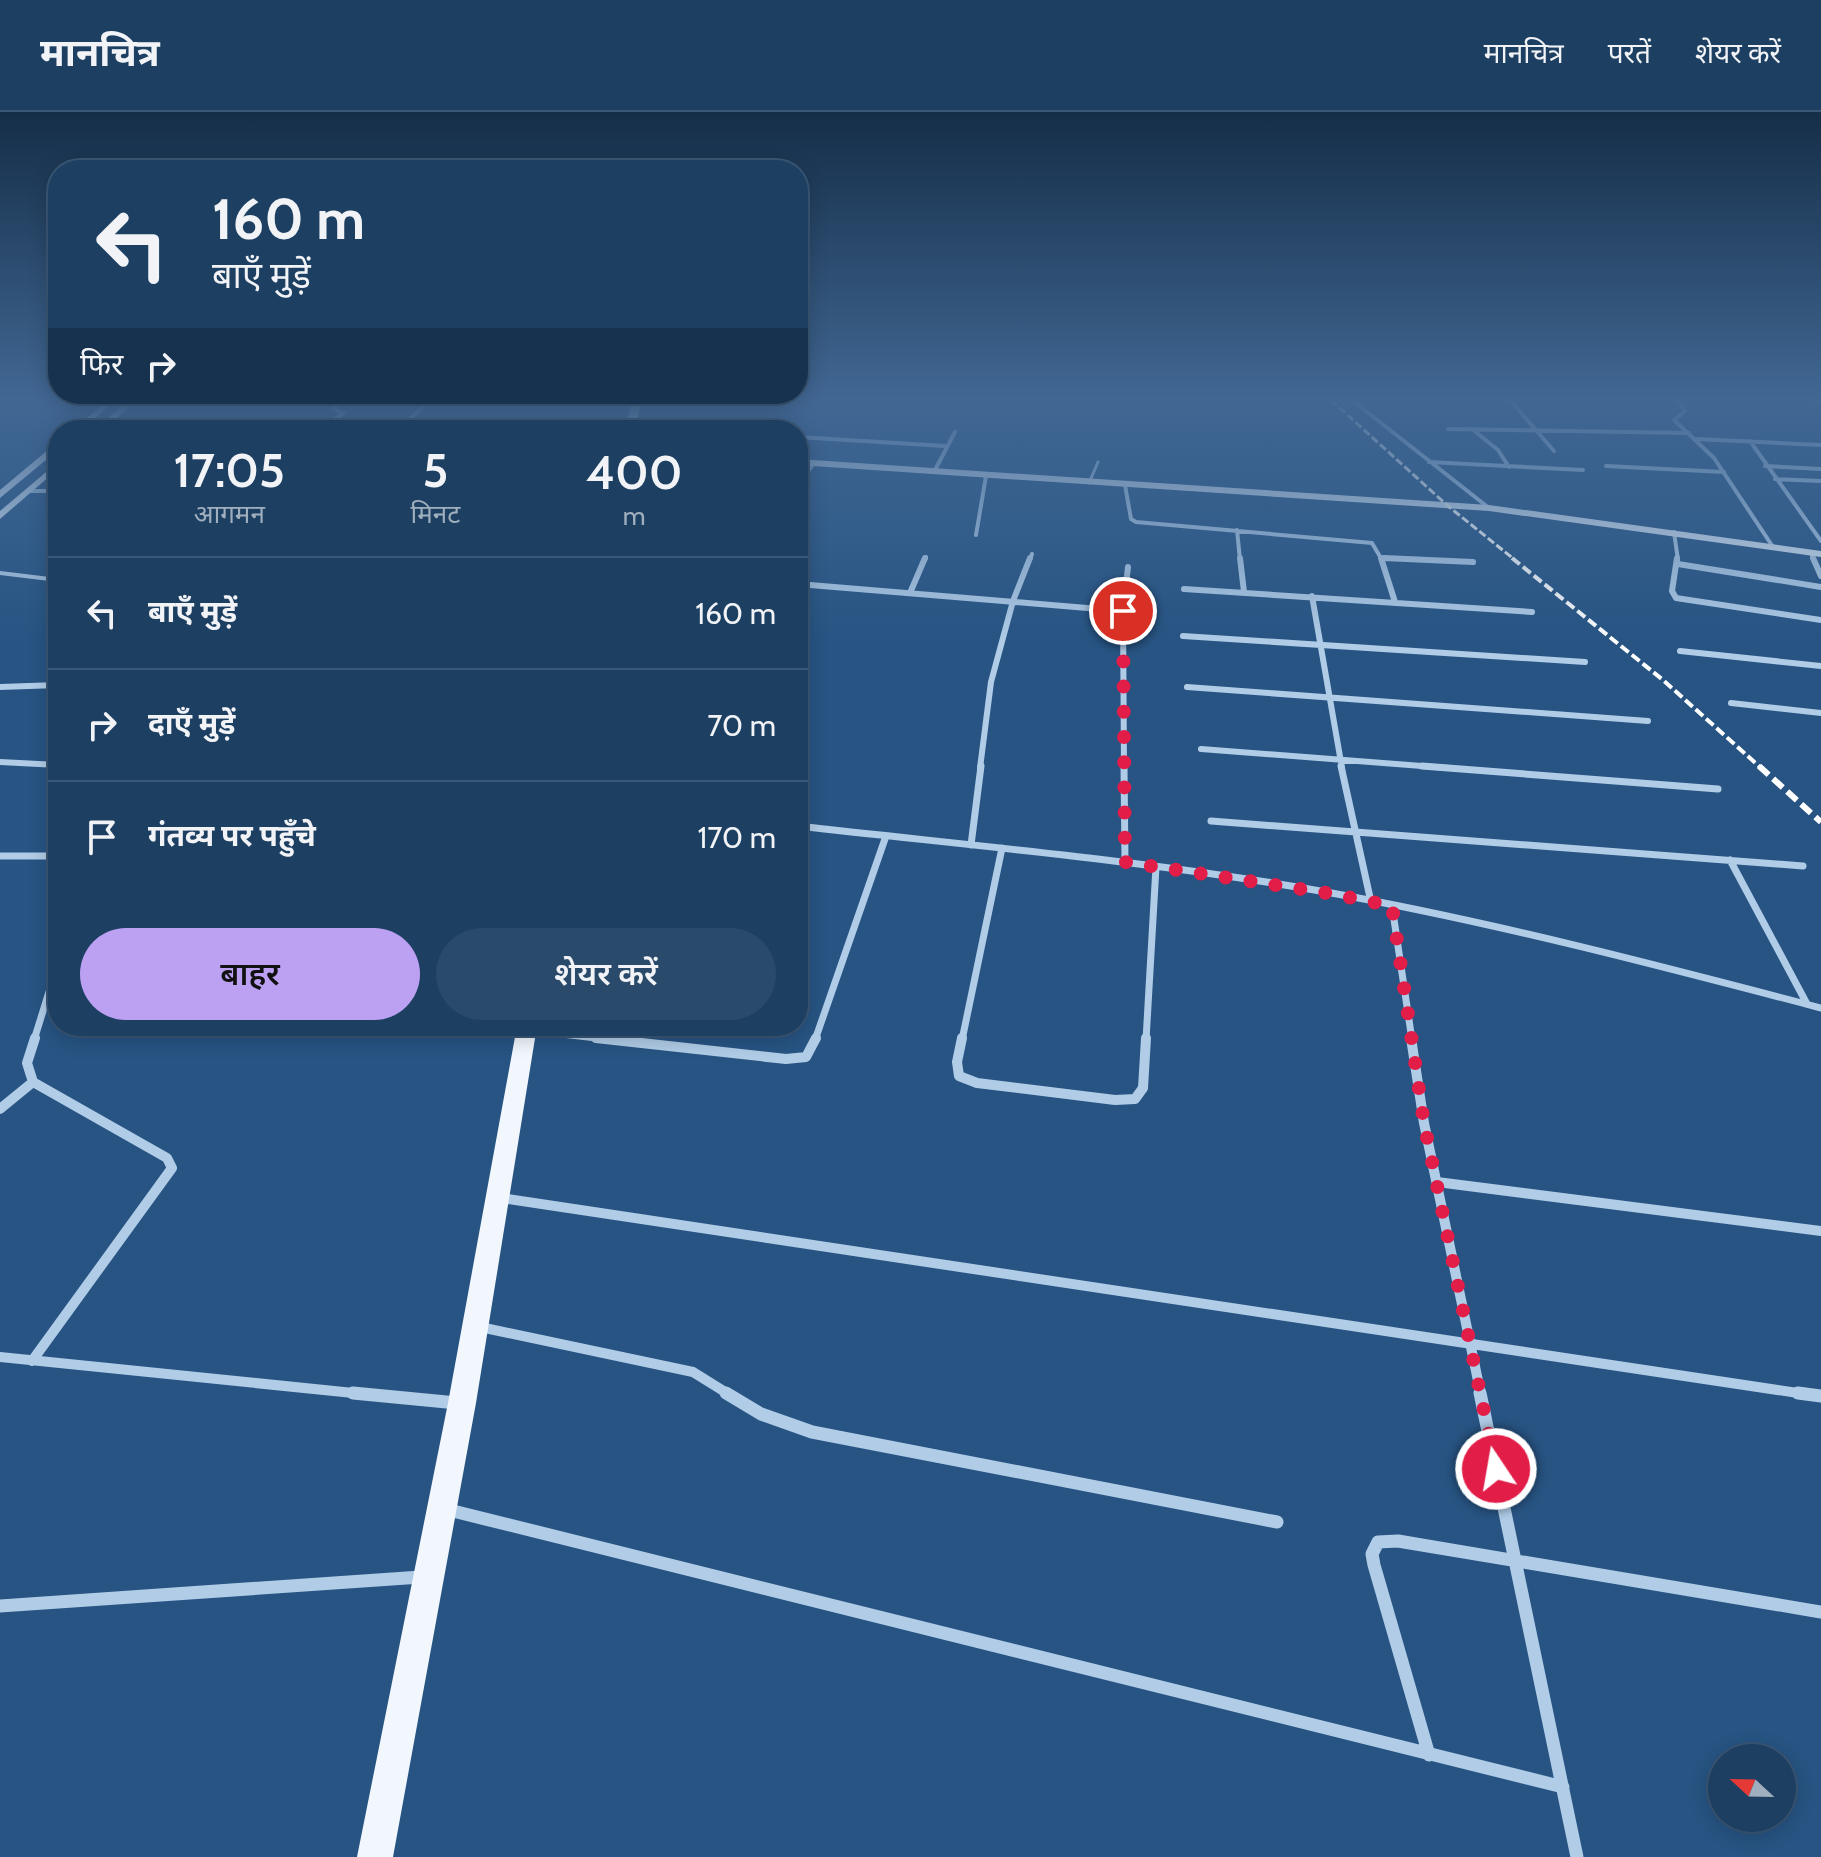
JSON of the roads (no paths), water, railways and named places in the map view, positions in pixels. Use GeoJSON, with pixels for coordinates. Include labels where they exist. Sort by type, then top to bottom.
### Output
{"type":"FeatureCollection","features":[{"type":"Feature","properties":{"kind":"main road"},"geometry":{"type":"LineString","coordinates":[[375,1857],[462,1403],[525,1036]]}},
{"type":"Feature","properties":{"kind":"street"},"geometry":{"type":"LineString","coordinates":[[0,495],[16,481]]}},
{"type":"Feature","properties":{"kind":"street"},"geometry":{"type":"LineString","coordinates":[[0,516],[40,481]]}},
{"type":"Feature","properties":{"kind":"street"},"geometry":{"type":"LineString","coordinates":[[976,535],[985,481]]}},
{"type":"Feature","properties":{"kind":"street"},"geometry":{"type":"LineString","coordinates":[[1066,481],[1489,508],[1816,553],[1821,576]]}},
{"type":"Feature","properties":{"kind":"street"},"geometry":{"type":"LineString","coordinates":[[1454,481],[1489,508]]}},
{"type":"Feature","properties":{"kind":"street"},"geometry":{"type":"LineString","coordinates":[[1730,481],[1773,547]]}},
{"type":"Feature","properties":{"kind":"street"},"geometry":{"type":"LineString","coordinates":[[1777,481],[1821,541]]}},
{"type":"Feature","properties":{"kind":"street"},"geometry":{"type":"LineString","coordinates":[[1125,485],[1131,519],[1136,522],[1367,541],[1377,546],[1395,602]]}},
{"type":"Feature","properties":{"kind":"street"},"geometry":{"type":"LineString","coordinates":[[29,491],[48,491]]}},
{"type":"Feature","properties":{"kind":"street"},"geometry":{"type":"LineString","coordinates":[[1237,530],[1244,592]]}},
{"type":"Feature","properties":{"kind":"street"},"geometry":{"type":"LineString","coordinates":[[1674,532],[1678,564],[1672,591],[1681,600],[1821,620]]}},
{"type":"Feature","properties":{"kind":"street"},"geometry":{"type":"LineString","coordinates":[[971,845],[991,682],[1013,601],[1032,554]]}},
{"type":"Feature","properties":{"kind":"street"},"geometry":{"type":"LineString","coordinates":[[910,593],[926,557]]}},
{"type":"Feature","properties":{"kind":"street"},"geometry":{"type":"LineString","coordinates":[[1381,558],[1473,562]]}},
{"type":"Feature","properties":{"kind":"street"},"geometry":{"type":"LineString","coordinates":[[1678,564],[1821,587]]}},
{"type":"Feature","properties":{"kind":"street"},"geometry":{"type":"LineString","coordinates":[[1125,862],[1123,611],[1128,567]]}},
{"type":"Feature","properties":{"kind":"street"},"geometry":{"type":"LineString","coordinates":[[808,585],[1123,611]]}},
{"type":"Feature","properties":{"kind":"street"},"geometry":{"type":"LineString","coordinates":[[1184,589],[1532,612]]}},
{"type":"Feature","properties":{"kind":"street"},"geometry":{"type":"LineString","coordinates":[[1312,596],[1340,760],[1371,902]]}},
{"type":"Feature","properties":{"kind":"street"},"geometry":{"type":"LineString","coordinates":[[1183,636],[1585,662]]}},
{"type":"Feature","properties":{"kind":"street"},"geometry":{"type":"LineString","coordinates":[[1680,651],[1821,666]]}},
{"type":"Feature","properties":{"kind":"street"},"geometry":{"type":"LineString","coordinates":[[0,687],[48,685]]}},
{"type":"Feature","properties":{"kind":"street"},"geometry":{"type":"LineString","coordinates":[[1187,687],[1648,721]]}},
{"type":"Feature","properties":{"kind":"street"},"geometry":{"type":"LineString","coordinates":[[1731,703],[1821,713]]}},
{"type":"Feature","properties":{"kind":"street"},"geometry":{"type":"LineString","coordinates":[[1201,749],[1718,789]]}},
{"type":"Feature","properties":{"kind":"street"},"geometry":{"type":"LineString","coordinates":[[0,762],[48,764]]}},
{"type":"Feature","properties":{"kind":"street"},"geometry":{"type":"LineString","coordinates":[[1211,821],[1803,866]]}},
{"type":"Feature","properties":{"kind":"street"},"geometry":{"type":"LineString","coordinates":[[808,827],[1125,862],[1371,902],[1682,971],[1821,1008]]}},
{"type":"Feature","properties":{"kind":"street"},"geometry":{"type":"LineString","coordinates":[[593,1036],[786,1059],[806,1057],[811,1052],[886,836]]}},
{"type":"Feature","properties":{"kind":"street"},"geometry":{"type":"LineString","coordinates":[[1002,848],[957,1070],[959,1076],[977,1083],[1100,1098],[1135,1099],[1143,1088],[1156,867]]}},
{"type":"Feature","properties":{"kind":"street"},"geometry":{"type":"LineString","coordinates":[[0,856],[48,856]]}},
{"type":"Feature","properties":{"kind":"street"},"geometry":{"type":"LineString","coordinates":[[1730,860],[1807,1004]]}},
{"type":"Feature","properties":{"kind":"street"},"geometry":{"type":"LineString","coordinates":[[1392,906],[1406,1013],[1437,1182],[1577,1857]]}},
{"type":"Feature","properties":{"kind":"street"},"geometry":{"type":"LineString","coordinates":[[32,1361],[172,1168],[167,1158],[33,1082],[27,1063],[48,995]]}},
{"type":"Feature","properties":{"kind":"street"},"geometry":{"type":"LineString","coordinates":[[0,1109],[33,1082]]}},
{"type":"Feature","properties":{"kind":"street"},"geometry":{"type":"LineString","coordinates":[[1437,1182],[1821,1231]]}},
{"type":"Feature","properties":{"kind":"street"},"geometry":{"type":"LineString","coordinates":[[496,1197],[1470,1346],[1821,1396]]}},
{"type":"Feature","properties":{"kind":"street"},"geometry":{"type":"LineString","coordinates":[[476,1326],[693,1372],[761,1414],[812,1432],[1277,1522]]}},
{"type":"Feature","properties":{"kind":"street"},"geometry":{"type":"LineString","coordinates":[[0,1357],[462,1403]]}},
{"type":"Feature","properties":{"kind":"street"},"geometry":{"type":"LineString","coordinates":[[440,1508],[1563,1787]]}},
{"type":"Feature","properties":{"kind":"street"},"geometry":{"type":"LineString","coordinates":[[1429,1755],[1374,1565],[1374,1546],[1378,1542],[1398,1541],[1821,1612]]}},
{"type":"Feature","properties":{"kind":"street"},"geometry":{"type":"LineString","coordinates":[[0,1606],[430,1577]]}},
{"type":"Feature","properties":{"kind":"lane"},"geometry":{"type":"LineString","coordinates":[[0,573],[48,579]]}},
{"type":"Feature","properties":{"kind":"railway"},"geometry":{"type":"LineString","coordinates":[[1421,481],[1515,560]]}},
{"type":"Feature","properties":{"kind":"railway"},"geometry":{"type":"LineString","coordinates":[[1512,558],[1663,680],[1761,768]]}},
{"type":"Feature","properties":{"kind":"railway"},"geometry":{"type":"LineString","coordinates":[[1759,766],[1821,822]]}}]}
